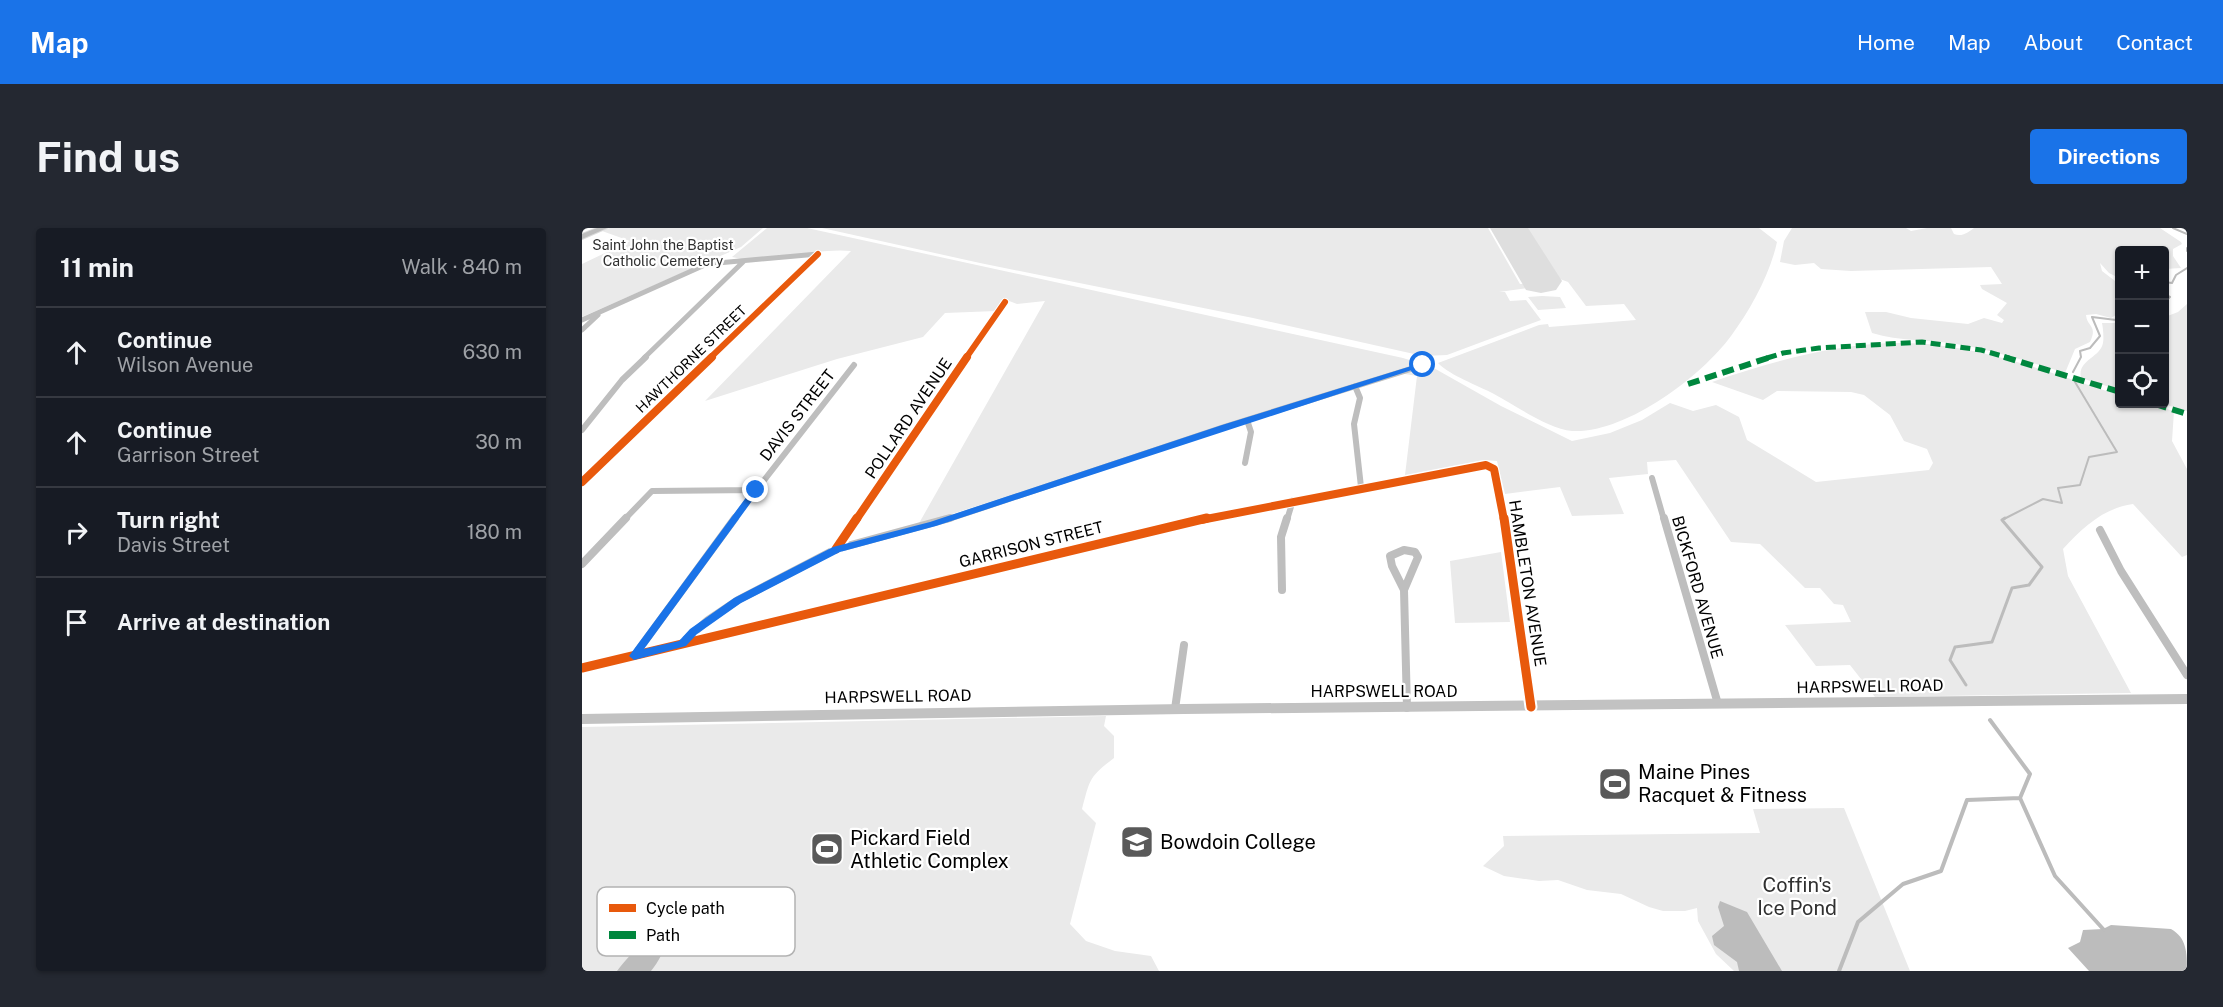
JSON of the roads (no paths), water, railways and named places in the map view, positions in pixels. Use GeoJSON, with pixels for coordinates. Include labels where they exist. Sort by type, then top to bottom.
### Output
{"type":"FeatureCollection","features":[{"type":"Feature","properties":{"kind":"main road"},"geometry":{"type":"LineString","coordinates":[[582,237],[603,228]]}},
{"type":"Feature","properties":{"kind":"main road","name":"HARPSWELL ROAD"},"geometry":{"type":"LineString","coordinates":[[582,719],[1175,709],[2187,699]]}},
{"type":"Feature","properties":{"kind":"street","name":"HAWTHORNE STREET"},"geometry":{"type":"LineString","coordinates":[[582,482],[818,254],[743,262]]}},
{"type":"Feature","properties":{"kind":"street"},"geometry":{"type":"LineString","coordinates":[[582,320],[707,264],[743,262]]}},
{"type":"Feature","properties":{"kind":"street"},"geometry":{"type":"LineString","coordinates":[[582,430],[586,420],[616,386],[743,262]]}},
{"type":"Feature","properties":{"kind":"street","name":"POLLARD AVENUE"},"geometry":{"type":"LineString","coordinates":[[836,549],[1005,302]]}},
{"type":"Feature","properties":{"kind":"street"},"geometry":{"type":"LineString","coordinates":[[582,330],[601,312]]}},
{"type":"Feature","properties":{"kind":"street"},"geometry":{"type":"LineString","coordinates":[[682,644],[693,632],[738,600],[836,549],[933,524],[1247,420],[1430,363]]}},
{"type":"Feature","properties":{"kind":"street","name":"DAVIS STREET"},"geometry":{"type":"LineString","coordinates":[[634,656],[756,490],[854,365]]}},
{"type":"Feature","properties":{"kind":"street"},"geometry":{"type":"LineString","coordinates":[[1356,386],[1360,398],[1354,424],[1361,487]]}},
{"type":"Feature","properties":{"kind":"street"},"geometry":{"type":"LineString","coordinates":[[1245,462],[1251,432],[1247,420]]}},
{"type":"Feature","properties":{"kind":"street","name":"GARRISON STREET"},"geometry":{"type":"LineString","coordinates":[[582,668],[1088,545],[1293,500],[1479,465],[1490,465]]}},
{"type":"Feature","properties":{"kind":"street","name":"HAMBLETON AVENUE"},"geometry":{"type":"LineString","coordinates":[[1490,465],[1494,469],[1502,507],[1531,707]]}},
{"type":"Feature","properties":{"kind":"street","name":"BICKFORD AVENUE"},"geometry":{"type":"LineString","coordinates":[[1652,478],[1718,704]]}},
{"type":"Feature","properties":{"kind":"street"},"geometry":{"type":"LineString","coordinates":[[582,564],[652,491],[756,490]]}},
{"type":"Feature","properties":{"kind":"street"},"geometry":{"type":"LineString","coordinates":[[1282,590],[1281,537],[1293,500]]}},
{"type":"Feature","properties":{"kind":"street"},"geometry":{"type":"LineString","coordinates":[[2100,530],[2121,571],[2187,675]]}},
{"type":"Feature","properties":{"kind":"street"},"geometry":{"type":"LineString","coordinates":[[1404,590],[1392,566],[1390,556],[1404,550],[1414,552],[1418,557],[1404,590],[1407,708]]}},
{"type":"Feature","properties":{"kind":"street"},"geometry":{"type":"LineString","coordinates":[[1175,709],[1184,645]]}},
{"type":"Feature","properties":{"kind":"waterway"},"geometry":{"type":"LineString","coordinates":[[2173,228],[2187,234]]}},
{"type":"Feature","properties":{"kind":"waterway"},"geometry":{"type":"LineString","coordinates":[[2169,283],[2172,283],[2176,275],[2187,268]]}},
{"type":"Feature","properties":{"kind":"waterway"},"geometry":{"type":"LineString","coordinates":[[2073,372],[2081,357],[2080,351],[2090,348],[2100,336],[2092,317],[2115,320]]}},
{"type":"Feature","properties":{"kind":"waterway"},"geometry":{"type":"LineString","coordinates":[[2002,520],[2043,499],[2062,503],[2058,488],[2080,485],[2089,457],[2117,452],[2075,382]]}},
{"type":"Feature","properties":{"kind":"waterway"},"geometry":{"type":"LineString","coordinates":[[1966,685],[1950,660],[1955,647],[1992,642],[2012,588],[2029,585],[2042,567],[2002,520]]}},
{"type":"Feature","properties":{"kind":"waterway"},"geometry":{"type":"LineString","coordinates":[[1990,720],[2030,774],[2020,798]]}},
{"type":"Feature","properties":{"kind":"waterway"},"geometry":{"type":"LineString","coordinates":[[1839,971],[1858,922],[1903,884],[1941,871],[1967,800],[2020,798]]}},
{"type":"Feature","properties":{"kind":"waterway"},"geometry":{"type":"LineString","coordinates":[[2020,798],[2055,876],[2104,930]]}},
{"type":"Feature","properties":{"kind":"place","name":"Maine Pines Racquet & Fitness"},"geometry":{"type":"Point","coordinates":[1615,784]}},
{"type":"Feature","properties":{"kind":"place","name":"Bowdoin College"},"geometry":{"type":"Point","coordinates":[1137,842]}},
{"type":"Feature","properties":{"kind":"place","name":"Pickard Field Athletic Complex"},"geometry":{"type":"Point","coordinates":[827,849]}},
{"type":"Feature","properties":{"kind":"park label","name":"Saint John the Baptist Catholic Cemetery"},"geometry":{"type":"Point","coordinates":[663,254]}},
{"type":"Feature","properties":{"kind":"park label","name":"Coffin's Ice Pond"},"geometry":{"type":"Point","coordinates":[1797,896]}}]}
